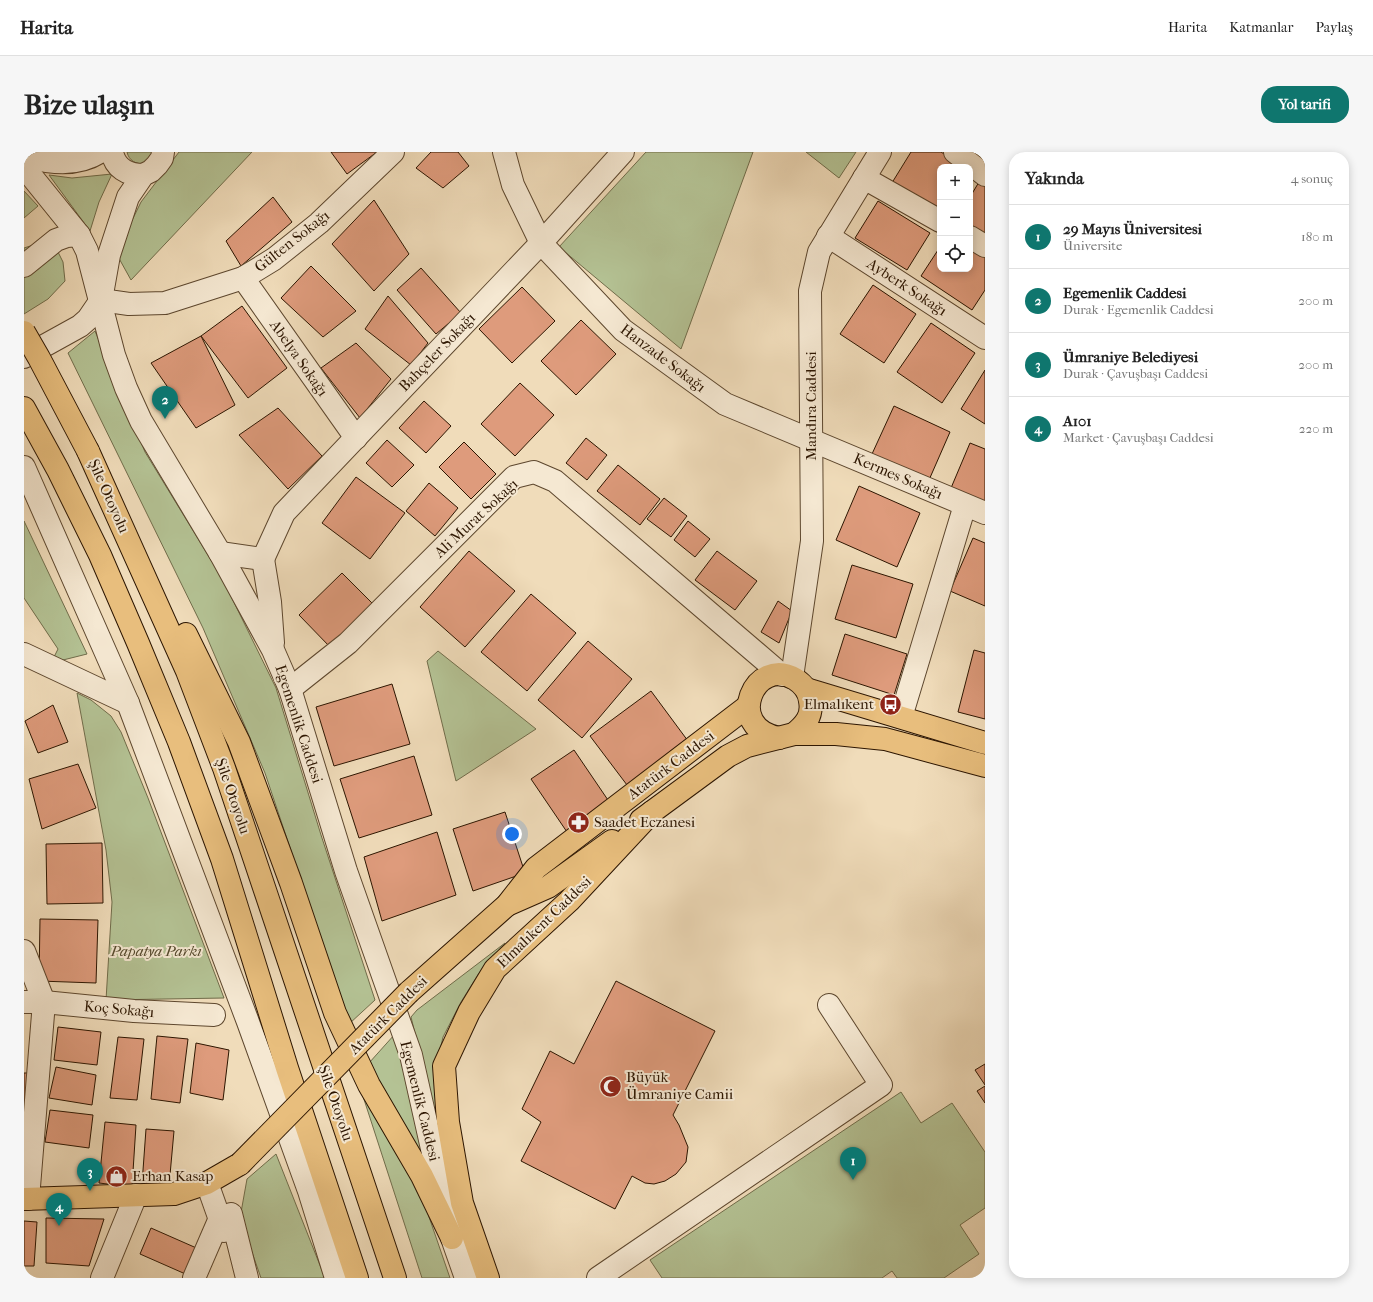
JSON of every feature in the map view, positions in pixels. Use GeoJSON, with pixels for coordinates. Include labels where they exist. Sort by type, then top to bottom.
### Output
{"type":"FeatureCollection","features":[{"type":"Feature","properties":{"kind":"main road","name":"Şile Otoyolu"},"geometry":{"type":"LineString","coordinates":[[24,332],[88,451],[187,671],[224,768],[395,1278]]}},
{"type":"Feature","properties":{"kind":"main road","name":"Şile Otoyolu"},"geometry":{"type":"LineString","coordinates":[[24,408],[58,470],[100,555],[179,742],[222,858],[287,1068],[358,1278]]}},
{"type":"Feature","properties":{"kind":"main road"},"geometry":{"type":"LineString","coordinates":[[88,451],[173,608],[239,742],[291,882],[335,1014],[369,1085],[422,1176],[452,1238]]}},
{"type":"Feature","properties":{"kind":"main road"},"geometry":{"type":"LineString","coordinates":[[748,706],[750,696],[755,686],[762,680],[772,675],[793,680],[900,717],[985,743]]}},
{"type":"Feature","properties":{"kind":"main road"},"geometry":{"type":"LineString","coordinates":[[787,736],[805,726],[811,708],[810,698],[793,680]]}},
{"type":"Feature","properties":{"kind":"main road","name":"Atatürk Caddesi"},"geometry":{"type":"LineString","coordinates":[[26,1199],[174,1194],[207,1183],[240,1164],[409,992],[507,905],[536,868],[748,706],[752,720],[761,732],[770,736],[836,734],[885,739],[985,766]]}},
{"type":"Feature","properties":{"kind":"main road","name":"Atatürk Caddesi"},"geometry":{"type":"LineString","coordinates":[[507,905],[548,887],[728,756],[747,746],[787,736]]}},
{"type":"Feature","properties":{"kind":"main road","name":"Elmalıkent Caddesi"},"geometry":{"type":"LineString","coordinates":[[488,1278],[462,1203],[448,1122],[444,1066],[469,1012],[495,969],[569,901],[652,812]]}},
{"type":"Feature","properties":{"kind":"street"},"geometry":{"type":"LineString","coordinates":[[24,156],[43,161],[70,163],[92,157],[100,152]]}},
{"type":"Feature","properties":{"kind":"street"},"geometry":{"type":"LineString","coordinates":[[112,152],[114,161],[119,168],[126,173],[134,175],[143,175],[151,171],[158,166],[162,155]]}},
{"type":"Feature","properties":{"kind":"street","name":"Gülten Sokağı"},"geometry":{"type":"LineString","coordinates":[[101,300],[129,304],[165,303],[243,278],[274,259],[319,223],[393,152]]}},
{"type":"Feature","properties":{"kind":"street","name":"Hanzade Sokağı"},"geometry":{"type":"LineString","coordinates":[[504,152],[513,185],[541,243],[623,330],[726,404],[811,439]]}},
{"type":"Feature","properties":{"kind":"street","name":"Bahçeler Sokağı"},"geometry":{"type":"LineString","coordinates":[[263,559],[284,513],[541,243],[623,152]]}},
{"type":"Feature","properties":{"kind":"street","name":"Mandıra Caddesi"},"geometry":{"type":"LineString","coordinates":[[793,680],[812,541],[810,291],[819,252],[880,152]]}},
{"type":"Feature","properties":{"kind":"street"},"geometry":{"type":"LineString","coordinates":[[955,152],[985,175]]}},
{"type":"Feature","properties":{"kind":"street","name":"Egemenlik Caddesi"},"geometry":{"type":"LineString","coordinates":[[24,167],[78,236],[87,251],[101,300],[114,355],[126,388],[141,422],[220,553],[274,650],[290,689],[346,871],[411,1055],[452,1238],[466,1278]]}},
{"type":"Feature","properties":{"kind":"street"},"geometry":{"type":"LineString","coordinates":[[24,357],[80,326],[88,319],[101,300],[109,255],[128,197],[143,175]]}},
{"type":"Feature","properties":{"kind":"street"},"geometry":{"type":"LineString","coordinates":[[864,178],[937,219]]}},
{"type":"Feature","properties":{"kind":"street"},"geometry":{"type":"LineString","coordinates":[[24,266],[56,240],[67,236],[78,236]]}},
{"type":"Feature","properties":{"kind":"street","name":"Ayberk Sokağı"},"geometry":{"type":"LineString","coordinates":[[828,236],[985,338]]}},
{"type":"Feature","properties":{"kind":"street"},"geometry":{"type":"LineString","coordinates":[[973,240],[985,246]]}},
{"type":"Feature","properties":{"kind":"street","name":"Abelya Sokağı"},"geometry":{"type":"LineString","coordinates":[[243,278],[356,438]]}},
{"type":"Feature","properties":{"kind":"street","name":"Kermes Sokağı"},"geometry":{"type":"LineString","coordinates":[[811,439],[985,513]]}},
{"type":"Feature","properties":{"kind":"street"},"geometry":{"type":"LineString","coordinates":[[24,467],[128,703],[251,1029],[309,1191],[336,1278]]}},
{"type":"Feature","properties":{"kind":"street","name":"Ali Murat Sokağı"},"geometry":{"type":"LineString","coordinates":[[290,689],[348,643],[514,477],[534,472],[555,481],[793,680]]}},
{"type":"Feature","properties":{"kind":"street"},"geometry":{"type":"LineString","coordinates":[[900,717],[965,505]]}},
{"type":"Feature","properties":{"kind":"street"},"geometry":{"type":"LineString","coordinates":[[220,553],[263,559],[270,602],[274,650]]}},
{"type":"Feature","properties":{"kind":"street"},"geometry":{"type":"LineString","coordinates":[[26,661],[128,703]]}},
{"type":"Feature","properties":{"kind":"street"},"geometry":{"type":"LineString","coordinates":[[536,868],[548,887]]}},
{"type":"Feature","properties":{"kind":"street"},"geometry":{"type":"LineString","coordinates":[[24,951],[34,1002],[26,1199]]}},
{"type":"Feature","properties":{"kind":"street","name":"Koç Sokağı"},"geometry":{"type":"LineString","coordinates":[[34,1002],[134,1011],[214,1016]]}},
{"type":"Feature","properties":{"kind":"street"},"geometry":{"type":"LineString","coordinates":[[598,1278],[881,1086],[829,1005]]}},
{"type":"Feature","properties":{"kind":"street"},"geometry":{"type":"LineString","coordinates":[[207,1183],[239,1278]]}},
{"type":"Feature","properties":{"kind":"street"},"geometry":{"type":"LineString","coordinates":[[102,1278],[136,1195]]}},
{"type":"Feature","properties":{"kind":"street"},"geometry":{"type":"LineString","coordinates":[[194,1278],[220,1218],[232,1214],[247,1278]]}},
{"type":"Feature","properties":{"kind":"green space"},"geometry":{"type":"Polygon","coordinates":[[[127,152],[155,152],[144,164],[133,161],[129,158],[127,152]]]}},
{"type":"Feature","properties":{"kind":"green space"},"geometry":{"type":"Polygon","coordinates":[[[179,152],[252,152],[131,280],[116,253],[141,202],[179,152]]]}},
{"type":"Feature","properties":{"kind":"green space"},"geometry":{"type":"Polygon","coordinates":[[[646,152],[753,152],[681,349],[559,247],[646,152]]]}},
{"type":"Feature","properties":{"kind":"green space"},"geometry":{"type":"Polygon","coordinates":[[[806,152],[856,152],[839,178],[806,152]]]}},
{"type":"Feature","properties":{"kind":"green space"},"geometry":{"type":"Polygon","coordinates":[[[112,174],[99,202],[90,231],[49,175],[72,178],[112,174]]]}},
{"type":"Feature","properties":{"kind":"green space"},"geometry":{"type":"Polygon","coordinates":[[[24,191],[38,206],[24,218],[24,191]]]}},
{"type":"Feature","properties":{"kind":"green space"},"geometry":{"type":"Polygon","coordinates":[[[43,242],[55,246],[63,262],[65,281],[48,299],[24,314],[24,248],[43,242]]]}},
{"type":"Feature","properties":{"kind":"green space"},"geometry":{"type":"Polygon","coordinates":[[[95,331],[145,452],[222,578],[276,688],[321,835],[375,1000],[349,1024],[265,773],[203,628],[68,353],[95,331]]]}},
{"type":"Feature","properties":{"kind":"green space"},"geometry":{"type":"Polygon","coordinates":[[[24,521],[87,654],[51,663],[58,649],[24,598],[24,521]]]}},
{"type":"Feature","properties":{"kind":"green space"},"geometry":{"type":"Polygon","coordinates":[[[438,651],[536,729],[456,781],[427,661],[438,651]]]}},
{"type":"Feature","properties":{"kind":"green space","name":"Papatya Parkı"},"geometry":{"type":"Polygon","coordinates":[[[77,693],[91,700],[111,716],[121,732],[148,798],[224,998],[106,1000],[112,902],[106,850],[77,693]]]}},
{"type":"Feature","properties":{"kind":"green space"},"geometry":{"type":"Polygon","coordinates":[[[505,943],[479,973],[461,1002],[443,1037],[435,1072],[436,1119],[411,1017],[417,1010],[505,943]]]}},
{"type":"Feature","properties":{"kind":"green space"},"geometry":{"type":"Polygon","coordinates":[[[395,1034],[426,1164],[391,1108],[369,1063],[395,1034]]]}},
{"type":"Feature","properties":{"kind":"green space"},"geometry":{"type":"Polygon","coordinates":[[[359,1084],[416,1179],[450,1278],[422,1278],[359,1084]]]}},
{"type":"Feature","properties":{"kind":"green space"},"geometry":{"type":"Polygon","coordinates":[[[901,1092],[921,1123],[952,1103],[985,1152],[985,1208],[960,1225],[979,1254],[944,1278],[897,1278],[892,1271],[882,1278],[662,1278],[650,1260],[901,1092]]]}},
{"type":"Feature","properties":{"kind":"green space"},"geometry":{"type":"Polygon","coordinates":[[[276,1154],[325,1278],[261,1278],[240,1218],[247,1179],[276,1154]]]}},
{"type":"Feature","properties":{"kind":"building"},"geometry":{"type":"Polygon","coordinates":[[[331,152],[377,152],[347,174],[331,152]]]}},
{"type":"Feature","properties":{"kind":"building"},"geometry":{"type":"Polygon","coordinates":[[[431,152],[458,152],[469,166],[443,188],[416,168],[431,152]]]}},
{"type":"Feature","properties":{"kind":"building"},"geometry":{"type":"Polygon","coordinates":[[[911,152],[941,152],[960,164],[937,164],[937,214],[890,186],[911,152]]]}},
{"type":"Feature","properties":{"kind":"building"},"geometry":{"type":"Polygon","coordinates":[[[979,182],[985,186],[985,238],[973,230],[973,192],[979,182]]]}},
{"type":"Feature","properties":{"kind":"building"},"geometry":{"type":"Polygon","coordinates":[[[273,197],[292,222],[241,266],[226,241],[273,197]]]}},
{"type":"Feature","properties":{"kind":"building"},"geometry":{"type":"Polygon","coordinates":[[[374,200],[409,254],[374,291],[332,244],[374,200]]]}},
{"type":"Feature","properties":{"kind":"building"},"geometry":{"type":"Polygon","coordinates":[[[878,201],[930,233],[907,270],[855,238],[878,201]]]}},
{"type":"Feature","properties":{"kind":"building"},"geometry":{"type":"Polygon","coordinates":[[[973,249],[985,257],[985,290],[972,310],[921,276],[937,252],[937,272],[973,272],[973,249]]]}},
{"type":"Feature","properties":{"kind":"building"},"geometry":{"type":"Polygon","coordinates":[[[311,266],[356,311],[323,337],[281,298],[311,266]]]}},
{"type":"Feature","properties":{"kind":"building"},"geometry":{"type":"Polygon","coordinates":[[[421,268],[461,313],[436,334],[397,290],[421,268]]]}},
{"type":"Feature","properties":{"kind":"building"},"geometry":{"type":"Polygon","coordinates":[[[873,285],[916,314],[884,363],[840,334],[873,285]]]}},
{"type":"Feature","properties":{"kind":"building"},"geometry":{"type":"Polygon","coordinates":[[[522,287],[555,321],[512,363],[479,329],[522,287]]]}},
{"type":"Feature","properties":{"kind":"building"},"geometry":{"type":"Polygon","coordinates":[[[388,296],[428,343],[411,365],[365,329],[388,296]]]}},
{"type":"Feature","properties":{"kind":"building"},"geometry":{"type":"Polygon","coordinates":[[[242,306],[287,368],[248,398],[201,336],[242,306]]]}},
{"type":"Feature","properties":{"kind":"building"},"geometry":{"type":"Polygon","coordinates":[[[581,320],[616,354],[576,395],[541,361],[581,320]]]}},
{"type":"Feature","properties":{"kind":"building"},"geometry":{"type":"Polygon","coordinates":[[[931,323],[975,353],[942,403],[897,372],[931,323]]]}},
{"type":"Feature","properties":{"kind":"building"},"geometry":{"type":"Polygon","coordinates":[[[201,336],[235,405],[196,428],[151,363],[201,336]]]}},
{"type":"Feature","properties":{"kind":"building"},"geometry":{"type":"Polygon","coordinates":[[[356,343],[391,379],[360,418],[321,368],[356,343]]]}},
{"type":"Feature","properties":{"kind":"building"},"geometry":{"type":"Polygon","coordinates":[[[985,370],[985,424],[961,409],[985,370]]]}},
{"type":"Feature","properties":{"kind":"building"},"geometry":{"type":"Polygon","coordinates":[[[520,383],[554,415],[515,456],[481,424],[520,383]]]}},
{"type":"Feature","properties":{"kind":"building"},"geometry":{"type":"Polygon","coordinates":[[[424,401],[451,426],[426,453],[399,428],[424,401]]]}},
{"type":"Feature","properties":{"kind":"building"},"geometry":{"type":"Polygon","coordinates":[[[894,406],[950,432],[929,480],[872,454],[894,406]]]}},
{"type":"Feature","properties":{"kind":"building"},"geometry":{"type":"Polygon","coordinates":[[[278,408],[322,456],[288,489],[239,435],[278,408]]]}},
{"type":"Feature","properties":{"kind":"building"},"geometry":{"type":"Polygon","coordinates":[[[586,438],[607,455],[587,480],[566,463],[586,438]]]}},
{"type":"Feature","properties":{"kind":"building"},"geometry":{"type":"Polygon","coordinates":[[[387,440],[414,465],[392,487],[366,463],[387,440]]]}},
{"type":"Feature","properties":{"kind":"building"},"geometry":{"type":"Polygon","coordinates":[[[464,442],[496,474],[471,499],[439,467],[464,442]]]}},
{"type":"Feature","properties":{"kind":"building"},"geometry":{"type":"Polygon","coordinates":[[[970,443],[985,449],[985,502],[951,488],[970,443]]]}},
{"type":"Feature","properties":{"kind":"building"},"geometry":{"type":"Polygon","coordinates":[[[618,465],[660,499],[640,525],[597,491],[618,465]]]}},
{"type":"Feature","properties":{"kind":"building"},"geometry":{"type":"Polygon","coordinates":[[[356,477],[405,513],[370,559],[322,523],[356,477]]]}},
{"type":"Feature","properties":{"kind":"building"},"geometry":{"type":"Polygon","coordinates":[[[429,483],[458,508],[435,536],[406,511],[429,483]]]}},
{"type":"Feature","properties":{"kind":"building"},"geometry":{"type":"Polygon","coordinates":[[[859,486],[920,513],[897,567],[836,540],[859,486]]]}},
{"type":"Feature","properties":{"kind":"building"},"geometry":{"type":"Polygon","coordinates":[[[664,498],[687,516],[671,537],[647,519],[664,498]]]}},
{"type":"Feature","properties":{"kind":"building"},"geometry":{"type":"Polygon","coordinates":[[[688,521],[710,539],[695,557],[674,540],[688,521]]]}},
{"type":"Feature","properties":{"kind":"building"},"geometry":{"type":"Polygon","coordinates":[[[973,538],[985,543],[985,606],[950,591],[973,538]]]}},
{"type":"Feature","properties":{"kind":"building"},"geometry":{"type":"Polygon","coordinates":[[[469,551],[515,591],[465,647],[420,607],[469,551]]]}},
{"type":"Feature","properties":{"kind":"building"},"geometry":{"type":"Polygon","coordinates":[[[717,551],[757,581],[735,610],[695,580],[717,551]]]}},
{"type":"Feature","properties":{"kind":"building"},"geometry":{"type":"Polygon","coordinates":[[[852,565],[913,584],[896,638],[835,619],[852,565]]]}},
{"type":"Feature","properties":{"kind":"building"},"geometry":{"type":"Polygon","coordinates":[[[342,573],[374,605],[331,648],[299,615],[342,573]]]}},
{"type":"Feature","properties":{"kind":"building"},"geometry":{"type":"Polygon","coordinates":[[[531,594],[576,633],[527,691],[481,652],[531,594]]]}},
{"type":"Feature","properties":{"kind":"building"},"geometry":{"type":"Polygon","coordinates":[[[778,601],[792,611],[779,643],[761,632],[778,601]]]}},
{"type":"Feature","properties":{"kind":"building"},"geometry":{"type":"Polygon","coordinates":[[[845,634],[907,654],[894,695],[832,675],[845,634]]]}},
{"type":"Feature","properties":{"kind":"building"},"geometry":{"type":"Polygon","coordinates":[[[588,641],[632,679],[582,738],[538,700],[588,641]]]}},
{"type":"Feature","properties":{"kind":"building"},"geometry":{"type":"Polygon","coordinates":[[[974,650],[985,653],[985,719],[958,712],[974,650]]]}},
{"type":"Feature","properties":{"kind":"building"},"geometry":{"type":"Polygon","coordinates":[[[392,684],[410,744],[334,766],[316,707],[392,684]]]}},
{"type":"Feature","properties":{"kind":"building"},"geometry":{"type":"Polygon","coordinates":[[[651,691],[688,741],[627,785],[590,736],[651,691]]]}},
{"type":"Feature","properties":{"kind":"building"},"geometry":{"type":"Polygon","coordinates":[[[53,705],[68,742],[38,753],[25,721],[53,705]]]}},
{"type":"Feature","properties":{"kind":"building"},"geometry":{"type":"Polygon","coordinates":[[[574,750],[610,803],[567,832],[531,779],[574,750]]]}},
{"type":"Feature","properties":{"kind":"building"},"geometry":{"type":"Polygon","coordinates":[[[414,756],[432,815],[359,838],[340,779],[414,756]]]}},
{"type":"Feature","properties":{"kind":"building"},"geometry":{"type":"Polygon","coordinates":[[[78,764],[96,808],[42,829],[29,779],[78,764]]]}},
{"type":"Feature","properties":{"kind":"building"},"geometry":{"type":"Polygon","coordinates":[[[505,812],[525,873],[473,891],[453,829],[505,812]]]}},
{"type":"Feature","properties":{"kind":"building"},"geometry":{"type":"Polygon","coordinates":[[[437,832],[456,895],[382,921],[364,857],[437,832]]]}},
{"type":"Feature","properties":{"kind":"building"},"geometry":{"type":"Polygon","coordinates":[[[102,843],[103,903],[47,904],[46,844],[102,843]]]}},
{"type":"Feature","properties":{"kind":"building"},"geometry":{"type":"Polygon","coordinates":[[[40,919],[98,920],[96,983],[39,981],[40,919]]]}},
{"type":"Feature","properties":{"kind":"building","name":"Büyük Ümraniye Camii"},"geometry":{"type":"Polygon","coordinates":[[[616,981],[715,1031],[673,1115],[688,1147],[686,1162],[676,1174],[665,1181],[654,1184],[645,1183],[632,1176],[615,1209],[521,1161],[541,1122],[522,1109],[550,1051],[574,1064],[616,981]]]}},
{"type":"Feature","properties":{"kind":"building"},"geometry":{"type":"Polygon","coordinates":[[[58,1027],[101,1032],[97,1065],[54,1060],[58,1027]]]}},
{"type":"Feature","properties":{"kind":"building"},"geometry":{"type":"Polygon","coordinates":[[[157,1036],[188,1039],[180,1103],[151,1099],[157,1036]]]}},
{"type":"Feature","properties":{"kind":"building"},"geometry":{"type":"Polygon","coordinates":[[[118,1037],[144,1039],[137,1100],[110,1098],[118,1037]]]}},
{"type":"Feature","properties":{"kind":"building"},"geometry":{"type":"Polygon","coordinates":[[[196,1043],[229,1050],[223,1100],[190,1093],[196,1043]]]}},
{"type":"Feature","properties":{"kind":"building"},"geometry":{"type":"Polygon","coordinates":[[[985,1064],[985,1085],[975,1070],[985,1064]]]}},
{"type":"Feature","properties":{"kind":"building"},"geometry":{"type":"Polygon","coordinates":[[[56,1067],[96,1075],[92,1105],[49,1098],[56,1067]]]}},
{"type":"Feature","properties":{"kind":"building"},"geometry":{"type":"Polygon","coordinates":[[[24,1073],[31,1073],[27,1108],[24,1108],[24,1073]]]}},
{"type":"Feature","properties":{"kind":"building"},"geometry":{"type":"Polygon","coordinates":[[[985,1086],[985,1103],[977,1091],[985,1086]]]}},
{"type":"Feature","properties":{"kind":"building"},"geometry":{"type":"Polygon","coordinates":[[[50,1110],[93,1115],[89,1148],[45,1142],[50,1110]]]}},
{"type":"Feature","properties":{"kind":"building"},"geometry":{"type":"Polygon","coordinates":[[[105,1122],[136,1125],[132,1187],[99,1183],[105,1122]]]}},
{"type":"Feature","properties":{"kind":"building"},"geometry":{"type":"Polygon","coordinates":[[[146,1129],[174,1131],[169,1186],[142,1184],[146,1129]]]}},
{"type":"Feature","properties":{"kind":"building"},"geometry":{"type":"Polygon","coordinates":[[[46,1218],[104,1219],[89,1266],[46,1263],[46,1218]]]}},
{"type":"Feature","properties":{"kind":"building"},"geometry":{"type":"Polygon","coordinates":[[[24,1221],[37,1222],[34,1266],[24,1266],[24,1221]]]}},
{"type":"Feature","properties":{"kind":"building"},"geometry":{"type":"Polygon","coordinates":[[[151,1228],[201,1250],[190,1276],[140,1254],[151,1228]]]}},
{"type":"Feature","properties":{"kind":"place","name":"Egemenlik Caddesi"},"geometry":{"type":"Point","coordinates":[165,419]}},
{"type":"Feature","properties":{"kind":"place","name":"Elmalıkent"},"geometry":{"type":"Point","coordinates":[890,704]}},
{"type":"Feature","properties":{"kind":"place","name":"Saadet Eczanesi"},"geometry":{"type":"Point","coordinates":[579,822]}},
{"type":"Feature","properties":{"kind":"place","name":"Büyük Ümraniye Camii"},"geometry":{"type":"Point","coordinates":[610,1086]}},
{"type":"Feature","properties":{"kind":"place","name":"Erhan Kasap"},"geometry":{"type":"Point","coordinates":[117,1176]}},
{"type":"Feature","properties":{"kind":"place","name":"29 Mayıs Üniversitesi"},"geometry":{"type":"Point","coordinates":[853,1180]}},
{"type":"Feature","properties":{"kind":"place","name":"Ümraniye Belediyesi"},"geometry":{"type":"Point","coordinates":[90,1191]}},
{"type":"Feature","properties":{"kind":"place","name":"A101"},"geometry":{"type":"Point","coordinates":[59,1226]}}]}
